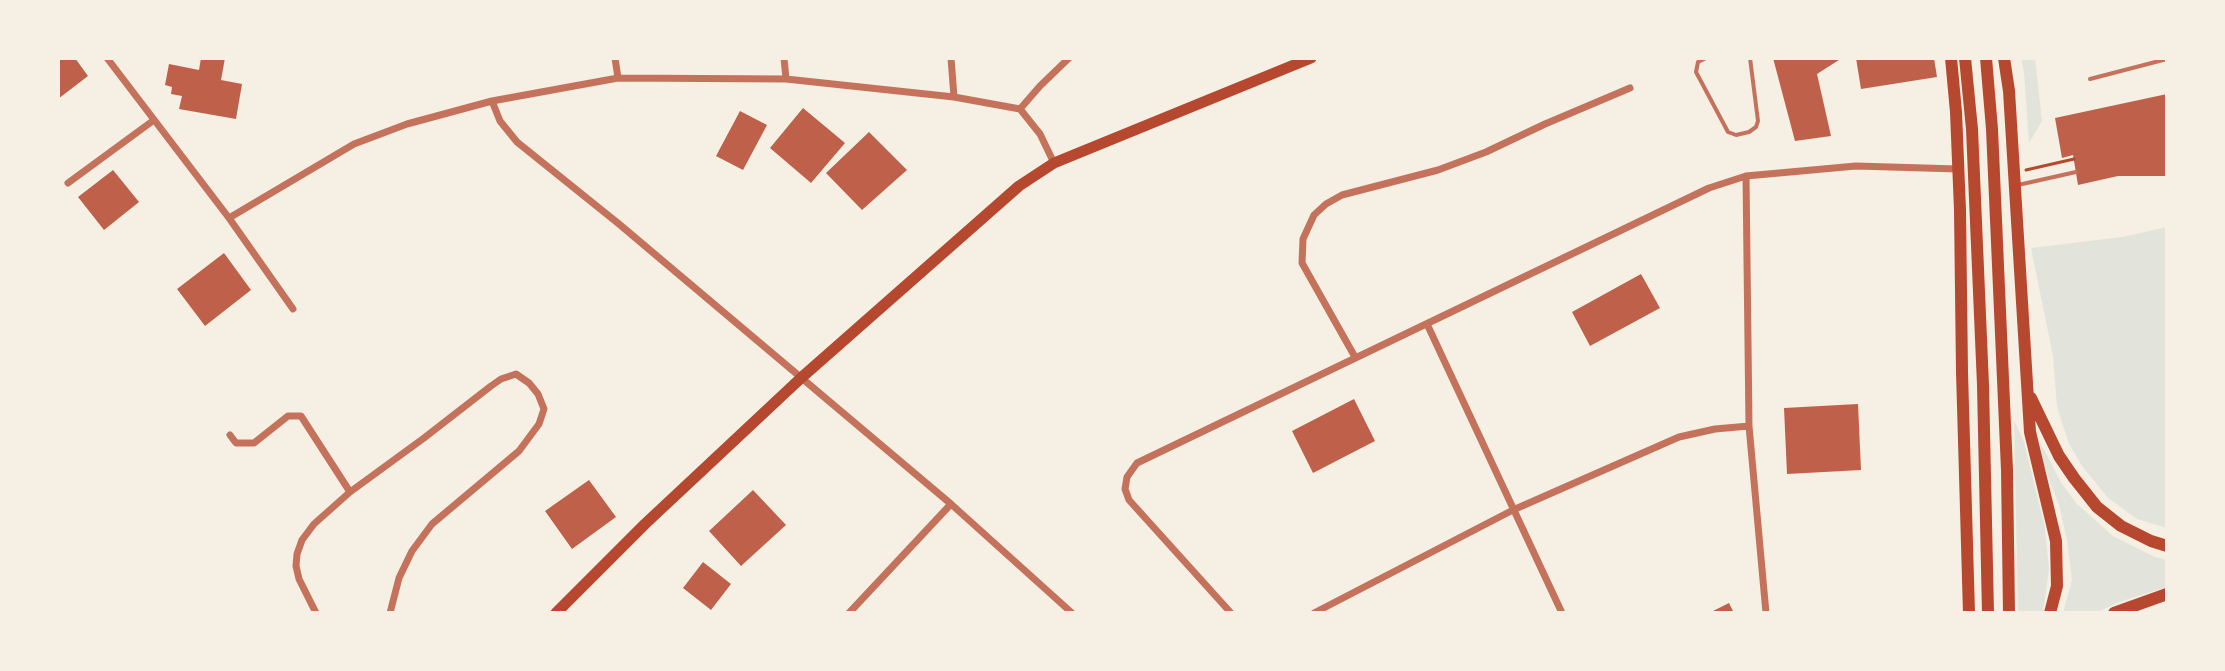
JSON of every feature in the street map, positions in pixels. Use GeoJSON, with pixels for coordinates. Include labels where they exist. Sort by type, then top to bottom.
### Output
{"type":"FeatureCollection","features":[{"type":"Feature","properties":{"kind":"main road"},"geometry":{"type":"LineString","coordinates":[[556,613],[645,524],[801,378],[1019,186],[1054,163],[1311,58]]}},
{"type":"Feature","properties":{"kind":"main road"},"geometry":{"type":"LineString","coordinates":[[1951,58],[1958,169],[1969,613]]}},
{"type":"Feature","properties":{"kind":"main road"},"geometry":{"type":"LineString","coordinates":[[1965,58],[1975,189],[1988,613]]}},
{"type":"Feature","properties":{"kind":"main road"},"geometry":{"type":"LineString","coordinates":[[1986,58],[2007,455],[2009,613]]}},
{"type":"Feature","properties":{"kind":"main road"},"geometry":{"type":"LineString","coordinates":[[2004,58],[2016,186],[2030,432],[2056,541],[2057,586],[2050,613]]}},
{"type":"Feature","properties":{"kind":"main road"},"geometry":{"type":"LineString","coordinates":[[2026,387],[2059,456],[2097,507],[2121,526],[2167,546]]}},
{"type":"Feature","properties":{"kind":"main road"},"geometry":{"type":"LineString","coordinates":[[2114,613],[2167,594]]}},
{"type":"Feature","properties":{"kind":"street"},"geometry":{"type":"LineString","coordinates":[[107,58],[229,218],[293,309]]}},
{"type":"Feature","properties":{"kind":"street"},"geometry":{"type":"LineString","coordinates":[[615,58],[618,78]]}},
{"type":"Feature","properties":{"kind":"street"},"geometry":{"type":"LineString","coordinates":[[784,58],[786,79]]}},
{"type":"Feature","properties":{"kind":"street"},"geometry":{"type":"LineString","coordinates":[[951,58],[954,97]]}},
{"type":"Feature","properties":{"kind":"street"},"geometry":{"type":"LineString","coordinates":[[1020,109],[1069,58]]}},
{"type":"Feature","properties":{"kind":"street"},"geometry":{"type":"LineString","coordinates":[[229,218],[354,144],[407,124],[492,101],[618,78],[786,79],[954,97],[1020,109],[1040,134],[1054,163]]}},
{"type":"Feature","properties":{"kind":"street"},"geometry":{"type":"LineString","coordinates":[[1355,357],[1302,263],[1303,239],[1314,215],[1342,195],[1450,166],[1630,88]]}},
{"type":"Feature","properties":{"kind":"street"},"geometry":{"type":"LineString","coordinates":[[492,101],[500,121],[511,136],[951,504],[1072,613]]}},
{"type":"Feature","properties":{"kind":"street"},"geometry":{"type":"LineString","coordinates":[[68,183],[154,120]]}},
{"type":"Feature","properties":{"kind":"street"},"geometry":{"type":"LineString","coordinates":[[1231,613],[1129,500],[1125,489],[1127,477],[1137,463],[1709,188],[1746,176],[1856,166],[1958,169]]}},
{"type":"Feature","properties":{"kind":"street"},"geometry":{"type":"LineString","coordinates":[[1746,176],[1749,426],[1766,613]]}},
{"type":"Feature","properties":{"kind":"street"},"geometry":{"type":"LineString","coordinates":[[1427,324],[1562,613]]}},
{"type":"Feature","properties":{"kind":"street"},"geometry":{"type":"LineString","coordinates":[[316,613],[296,566],[302,540],[314,524],[350,492],[501,379],[516,374],[538,394],[544,409],[539,424],[519,451],[432,524],[412,551],[399,578],[390,613]]}},
{"type":"Feature","properties":{"kind":"street"},"geometry":{"type":"LineString","coordinates":[[230,435],[236,443],[254,443],[288,416],[301,416],[350,492]]}},
{"type":"Feature","properties":{"kind":"street"},"geometry":{"type":"LineString","coordinates":[[1314,613],[1513,510],[1679,437],[1749,426]]}},
{"type":"Feature","properties":{"kind":"street"},"geometry":{"type":"LineString","coordinates":[[849,613],[951,504]]}},
{"type":"Feature","properties":{"kind":"lane"},"geometry":{"type":"LineString","coordinates":[[1706,58],[1698,62],[1696,72],[1728,132],[1736,135],[1749,132],[1758,121],[1750,58]]}},
{"type":"Feature","properties":{"kind":"lane"},"geometry":{"type":"LineString","coordinates":[[2090,79],[2167,59]]}},
{"type":"Feature","properties":{"kind":"lane"},"geometry":{"type":"LineString","coordinates":[[2016,186],[2076,172]]}},
{"type":"Feature","properties":{"kind":"path"},"geometry":{"type":"LineString","coordinates":[[2033,168],[2074,159]]}},
{"type":"Feature","properties":{"kind":"shaded area"},"geometry":{"type":"Polygon","coordinates":[[[2021,58],[2035,58],[2042,121],[2029,143],[2024,72],[2021,58]]]}},
{"type":"Feature","properties":{"kind":"shaded area"},"geometry":{"type":"Polygon","coordinates":[[[2167,227],[2167,528],[2137,519],[2108,498],[2069,444],[2057,407],[2053,356],[2031,248],[2122,237],[2167,227]]]}},
{"type":"Feature","properties":{"kind":"shaded area"},"geometry":{"type":"Polygon","coordinates":[[[2014,420],[2024,442],[2045,528],[2049,570],[2043,613],[2018,613],[2014,420]]]}},
{"type":"Feature","properties":{"kind":"shaded area"},"geometry":{"type":"Polygon","coordinates":[[[2040,442],[2062,484],[2076,503],[2113,536],[2167,560],[2167,587],[2119,602],[2096,613],[2063,613],[2072,580],[2067,540],[2059,505],[2043,463],[2040,442]]]}},
{"type":"Feature","properties":{"kind":"building"},"geometry":{"type":"Polygon","coordinates":[[[58,58],[75,58],[88,76],[58,99],[58,58]]]}},
{"type":"Feature","properties":{"kind":"building"},"geometry":{"type":"Polygon","coordinates":[[[201,58],[225,58],[221,80],[242,84],[236,119],[179,109],[182,96],[171,94],[172,87],[165,85],[169,64],[199,70],[201,58]]]}},
{"type":"Feature","properties":{"kind":"building"},"geometry":{"type":"Polygon","coordinates":[[[1773,58],[1842,58],[1817,74],[1831,136],[1795,141],[1773,58]]]}},
{"type":"Feature","properties":{"kind":"building"},"geometry":{"type":"Polygon","coordinates":[[[1856,58],[1934,58],[1937,77],[1861,89],[1856,58]]]}},
{"type":"Feature","properties":{"kind":"building"},"geometry":{"type":"Polygon","coordinates":[[[2167,94],[2167,176],[2118,176],[2078,185],[2073,155],[2062,158],[2055,118],[2167,94]]]}},
{"type":"Feature","properties":{"kind":"building"},"geometry":{"type":"Polygon","coordinates":[[[803,108],[845,143],[811,183],[770,148],[803,108]]]}},
{"type":"Feature","properties":{"kind":"building"},"geometry":{"type":"Polygon","coordinates":[[[740,111],[767,125],[743,170],[716,156],[740,111]]]}},
{"type":"Feature","properties":{"kind":"building"},"geometry":{"type":"Polygon","coordinates":[[[869,132],[907,170],[862,210],[826,173],[869,132]]]}},
{"type":"Feature","properties":{"kind":"building"},"geometry":{"type":"Polygon","coordinates":[[[113,170],[139,202],[104,230],[78,197],[113,170]]]}},
{"type":"Feature","properties":{"kind":"building"},"geometry":{"type":"Polygon","coordinates":[[[224,253],[251,290],[205,326],[177,289],[224,253]]]}},
{"type":"Feature","properties":{"kind":"building"},"geometry":{"type":"Polygon","coordinates":[[[1641,274],[1660,308],[1590,346],[1572,312],[1641,274]]]}},
{"type":"Feature","properties":{"kind":"building"},"geometry":{"type":"Polygon","coordinates":[[[1354,399],[1375,441],[1313,473],[1292,431],[1354,399]]]}},
{"type":"Feature","properties":{"kind":"building"},"geometry":{"type":"Polygon","coordinates":[[[1858,404],[1861,470],[1787,474],[1784,408],[1858,404]]]}},
{"type":"Feature","properties":{"kind":"building"},"geometry":{"type":"Polygon","coordinates":[[[589,480],[616,517],[572,549],[545,511],[589,480]]]}},
{"type":"Feature","properties":{"kind":"building"},"geometry":{"type":"Polygon","coordinates":[[[753,490],[786,525],[741,566],[709,531],[753,490]]]}},
{"type":"Feature","properties":{"kind":"building"},"geometry":{"type":"Polygon","coordinates":[[[703,562],[731,584],[711,610],[683,588],[703,562]]]}},
{"type":"Feature","properties":{"kind":"building"},"geometry":{"type":"Polygon","coordinates":[[[1729,603],[1734,613],[1709,613],[1729,603]]]}}]}
